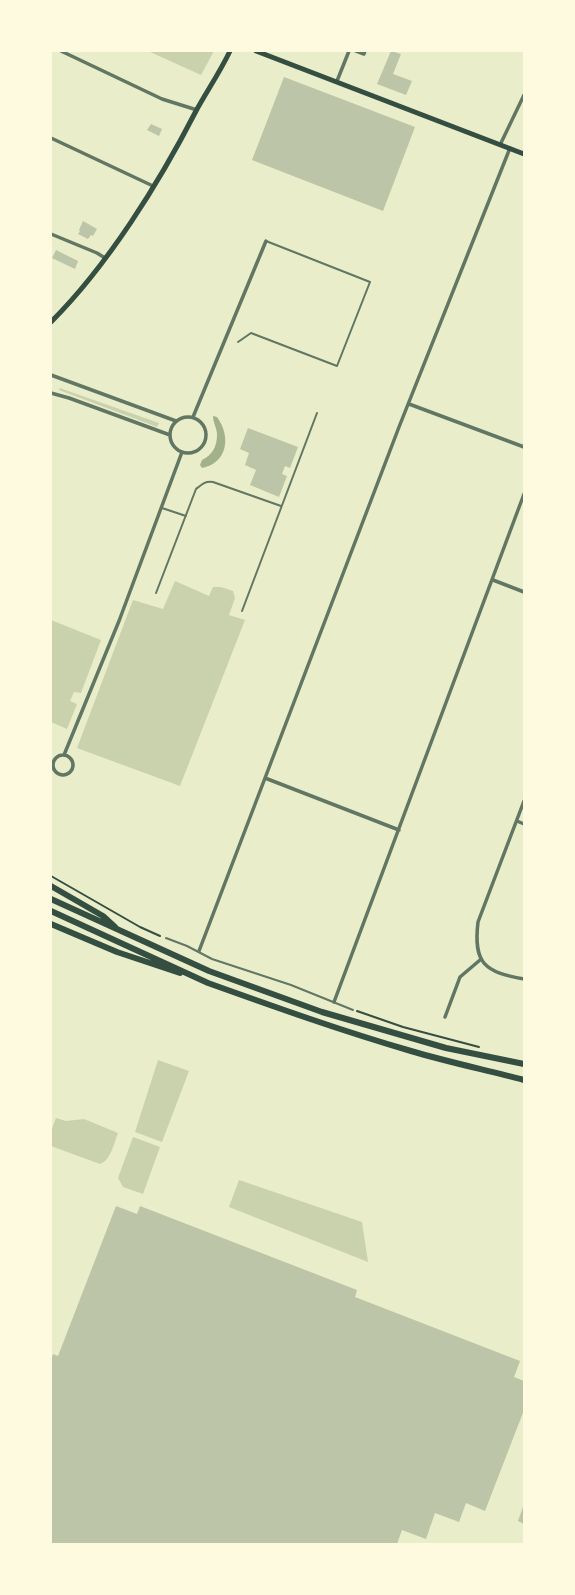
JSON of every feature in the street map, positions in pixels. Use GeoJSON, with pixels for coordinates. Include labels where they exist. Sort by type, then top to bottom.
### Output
{"type":"FeatureCollection","features":[{"type":"Feature","properties":{"kind":"highway"},"geometry":{"type":"LineString","coordinates":[[51,886],[103,916],[119,930]]}},
{"type":"Feature","properties":{"kind":"highway"},"geometry":{"type":"LineString","coordinates":[[51,899],[209,971],[322,1012],[446,1048],[524,1064]]}},
{"type":"Feature","properties":{"kind":"highway"},"geometry":{"type":"LineString","coordinates":[[51,911],[208,983]]}},
{"type":"Feature","properties":{"kind":"highway"},"geometry":{"type":"LineString","coordinates":[[51,923],[117,952],[317,1021],[388,1044],[524,1080]]}},
{"type":"Feature","properties":{"kind":"main road"},"geometry":{"type":"LineString","coordinates":[[51,322],[74,299],[132,220],[230,51]]}},
{"type":"Feature","properties":{"kind":"main road"},"geometry":{"type":"LineString","coordinates":[[256,51],[524,154]]}},
{"type":"Feature","properties":{"kind":"street"},"geometry":{"type":"LineString","coordinates":[[61,51],[162,99],[197,110]]}},
{"type":"Feature","properties":{"kind":"street"},"geometry":{"type":"LineString","coordinates":[[337,81],[349,51]]}},
{"type":"Feature","properties":{"kind":"street"},"geometry":{"type":"LineString","coordinates":[[356,51],[363,54],[365,51]]}},
{"type":"Feature","properties":{"kind":"street"},"geometry":{"type":"LineString","coordinates":[[500,145],[524,94]]}},
{"type":"Feature","properties":{"kind":"street"},"geometry":{"type":"LineString","coordinates":[[51,138],[153,186]]}},
{"type":"Feature","properties":{"kind":"street"},"geometry":{"type":"LineString","coordinates":[[199,951],[399,427],[510,148]]}},
{"type":"Feature","properties":{"kind":"street"},"geometry":{"type":"LineString","coordinates":[[51,234],[104,258]]}},
{"type":"Feature","properties":{"kind":"street"},"geometry":{"type":"LineString","coordinates":[[193,417],[266,242]]}},
{"type":"Feature","properties":{"kind":"street"},"geometry":{"type":"LineString","coordinates":[[51,375],[176,421]]}},
{"type":"Feature","properties":{"kind":"street"},"geometry":{"type":"LineString","coordinates":[[51,393],[170,435]]}},
{"type":"Feature","properties":{"kind":"street"},"geometry":{"type":"LineString","coordinates":[[409,404],[524,447]]}},
{"type":"Feature","properties":{"kind":"street"},"geometry":{"type":"LineString","coordinates":[[193,417],[202,424],[206,435],[198,449],[187,453],[173,446],[170,435],[172,425],[176,421],[193,417]]}},
{"type":"Feature","properties":{"kind":"street"},"geometry":{"type":"LineString","coordinates":[[64,755],[72,760],[73,766],[69,774],[62,776],[55,772],[53,765],[56,758],[64,755],[106,654],[182,452]]}},
{"type":"Feature","properties":{"kind":"street"},"geometry":{"type":"LineString","coordinates":[[334,1002],[524,494]]}},
{"type":"Feature","properties":{"kind":"street"},"geometry":{"type":"LineString","coordinates":[[493,580],[524,592]]}},
{"type":"Feature","properties":{"kind":"street"},"geometry":{"type":"LineString","coordinates":[[265,778],[399,830]]}},
{"type":"Feature","properties":{"kind":"street"},"geometry":{"type":"LineString","coordinates":[[524,801],[478,922],[476,942],[481,960],[489,968],[524,979]]}},
{"type":"Feature","properties":{"kind":"street"},"geometry":{"type":"LineString","coordinates":[[517,821],[524,824]]}},
{"type":"Feature","properties":{"kind":"street"},"geometry":{"type":"LineString","coordinates":[[445,1017],[460,977],[481,960]]}},
{"type":"Feature","properties":{"kind":"lane"},"geometry":{"type":"LineString","coordinates":[[238,342],[251,333],[337,366],[370,282],[266,242]]}},
{"type":"Feature","properties":{"kind":"lane"},"geometry":{"type":"LineString","coordinates":[[242,611],[317,413]]}},
{"type":"Feature","properties":{"kind":"lane"},"geometry":{"type":"LineString","coordinates":[[156,593],[196,489],[207,481],[282,507]]}},
{"type":"Feature","properties":{"kind":"lane"},"geometry":{"type":"LineString","coordinates":[[161,508],[186,516]]}},
{"type":"Feature","properties":{"kind":"lane"},"geometry":{"type":"LineString","coordinates":[[166,938],[212,958],[353,1010]]}},
{"type":"Feature","properties":{"kind":"path"},"geometry":{"type":"LineString","coordinates":[[51,876],[140,928],[166,938]]}},
{"type":"Feature","properties":{"kind":"path"},"geometry":{"type":"LineString","coordinates":[[353,1010],[403,1027],[484,1048]]}},
{"type":"Feature","properties":{"kind":"shaded area"},"geometry":{"type":"Polygon","coordinates":[[[148,51],[214,51],[201,75],[148,51]]]}},
{"type":"Feature","properties":{"kind":"shaded area"},"geometry":{"type":"Polygon","coordinates":[[[60,388],[159,423],[157,427],[59,390],[60,388]]]}},
{"type":"Feature","properties":{"kind":"shaded area"},"geometry":{"type":"Polygon","coordinates":[[[213,416],[217,417],[224,432],[224,448],[217,461],[202,468],[202,460],[211,453],[216,443],[217,432],[213,416]]]}},
{"type":"Feature","properties":{"kind":"shaded area"},"geometry":{"type":"Polygon","coordinates":[[[175,581],[209,596],[213,587],[233,591],[235,598],[229,615],[245,620],[180,786],[77,748],[133,600],[163,609],[175,581]]]}},
{"type":"Feature","properties":{"kind":"shaded area"},"geometry":{"type":"Polygon","coordinates":[[[51,620],[101,640],[81,693],[74,692],[70,701],[77,704],[67,729],[51,722],[51,620]]]}},
{"type":"Feature","properties":{"kind":"shaded area"},"geometry":{"type":"Polygon","coordinates":[[[158,1060],[189,1071],[162,1142],[135,1132],[158,1060]]]}},
{"type":"Feature","properties":{"kind":"shaded area"},"geometry":{"type":"Polygon","coordinates":[[[56,1118],[66,1121],[84,1119],[118,1133],[107,1159],[100,1164],[51,1146],[51,1131],[56,1118]]]}},
{"type":"Feature","properties":{"kind":"shaded area"},"geometry":{"type":"Polygon","coordinates":[[[133,1137],[160,1147],[143,1194],[123,1187],[118,1178],[133,1137]]]}},
{"type":"Feature","properties":{"kind":"shaded area"},"geometry":{"type":"Polygon","coordinates":[[[239,1180],[362,1222],[368,1262],[229,1207],[239,1180]]]}},
{"type":"Feature","properties":{"kind":"building"},"geometry":{"type":"Polygon","coordinates":[[[391,51],[401,54],[393,74],[412,81],[406,95],[377,84],[391,51]]]}},
{"type":"Feature","properties":{"kind":"building"},"geometry":{"type":"Polygon","coordinates":[[[284,77],[415,127],[383,211],[252,160],[284,77]]]}},
{"type":"Feature","properties":{"kind":"building"},"geometry":{"type":"Polygon","coordinates":[[[151,124],[162,129],[159,136],[147,130],[151,124]]]}},
{"type":"Feature","properties":{"kind":"building"},"geometry":{"type":"Polygon","coordinates":[[[83,221],[97,229],[88,239],[78,234],[83,221]]]}},
{"type":"Feature","properties":{"kind":"building"},"geometry":{"type":"Polygon","coordinates":[[[56,250],[78,261],[75,269],[52,258],[56,250]]]}},
{"type":"Feature","properties":{"kind":"building"},"geometry":{"type":"Polygon","coordinates":[[[248,428],[298,447],[290,468],[285,466],[282,474],[287,476],[279,497],[250,485],[256,470],[245,465],[249,453],[240,449],[248,428]]]}},
{"type":"Feature","properties":{"kind":"building"},"geometry":{"type":"Polygon","coordinates":[[[116,1206],[137,1214],[140,1206],[357,1290],[355,1297],[520,1361],[514,1377],[524,1381],[524,1410],[485,1511],[466,1503],[459,1522],[435,1513],[426,1539],[402,1530],[397,1544],[51,1544],[51,1360],[53,1354],[58,1356],[116,1206]]]}},
{"type":"Feature","properties":{"kind":"building"},"geometry":{"type":"Polygon","coordinates":[[[524,1504],[524,1524],[518,1521],[524,1504]]]}}]}
